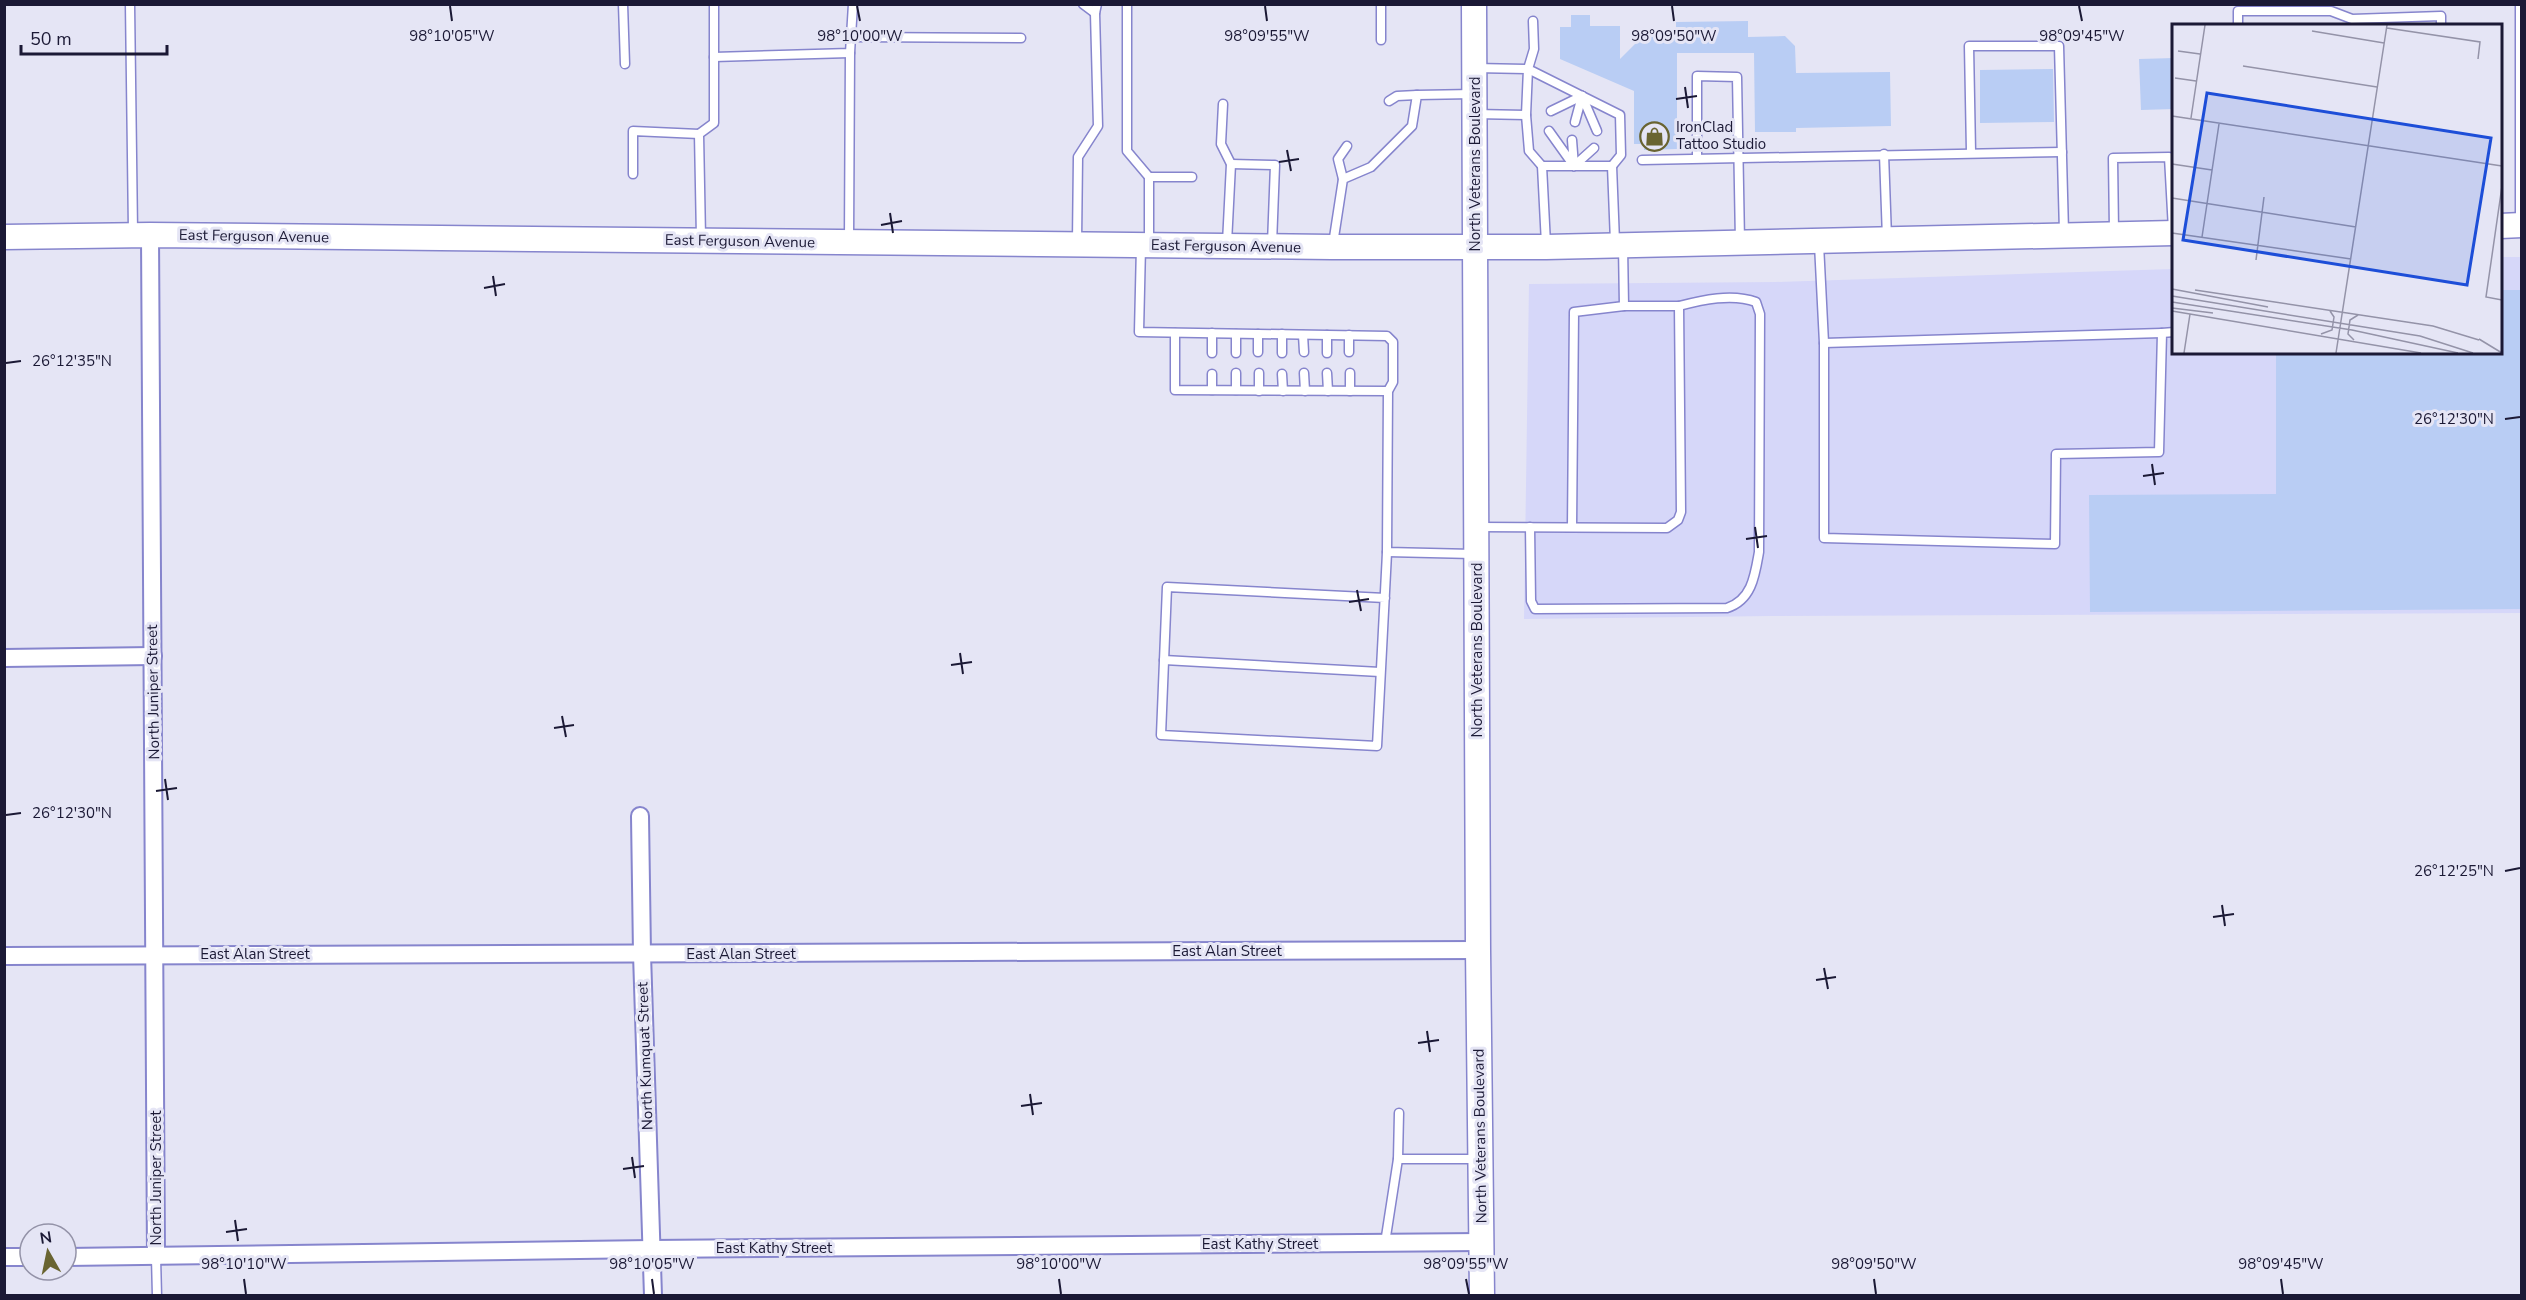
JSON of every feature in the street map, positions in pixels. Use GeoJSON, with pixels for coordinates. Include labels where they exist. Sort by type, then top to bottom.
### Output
{"type":"FeatureCollection","features":[{"type":"Feature","properties":{"kind":"main road","name":"North Veterans Boulevard"},"geometry":{"type":"LineString","coordinates":[[1474,4],[1478,950],[1482,1296]]}},
{"type":"Feature","properties":{"kind":"main road","name":"East Ferguson Avenue"},"geometry":{"type":"LineString","coordinates":[[4,237],[142,235],[1272,247],[1546,247],[2172,233]]}},
{"type":"Feature","properties":{"kind":"street","name":"North Juniper Street"},"geometry":{"type":"LineString","coordinates":[[142,235],[153,656],[156,1257]]}},
{"type":"Feature","properties":{"kind":"street"},"geometry":{"type":"LineString","coordinates":[[4,658],[153,656]]}},
{"type":"Feature","properties":{"kind":"street","name":"North Kumquat Street"},"geometry":{"type":"LineString","coordinates":[[640,816],[653,1296]]}},
{"type":"Feature","properties":{"kind":"street","name":"East Alan Street"},"geometry":{"type":"LineString","coordinates":[[4,956],[1478,950]]}},
{"type":"Feature","properties":{"kind":"street","name":"East Kathy Street"},"geometry":{"type":"LineString","coordinates":[[78,1257],[651,1249],[1482,1242]]}},
{"type":"Feature","properties":{"kind":"lane"},"geometry":{"type":"LineString","coordinates":[[130,4],[142,235]]}},
{"type":"Feature","properties":{"kind":"lane"},"geometry":{"type":"LineString","coordinates":[[623,4],[625,64]]}},
{"type":"Feature","properties":{"kind":"lane"},"geometry":{"type":"LineString","coordinates":[[633,174],[633,131],[699,134],[714,123],[714,4]]}},
{"type":"Feature","properties":{"kind":"lane"},"geometry":{"type":"LineString","coordinates":[[849,243],[850,54],[853,4]]}},
{"type":"Feature","properties":{"kind":"lane"},"geometry":{"type":"LineString","coordinates":[[1077,245],[1078,157],[1098,126],[1096,9],[1083,4]]}},
{"type":"Feature","properties":{"kind":"lane"},"geometry":{"type":"LineString","coordinates":[[1126,4],[1127,151],[1149,177],[1139,332],[1387,336],[1393,342],[1393,382],[1388,392],[1387,552],[1385,598],[1380,672],[1377,746],[1161,735],[1167,587],[1385,598]]}},
{"type":"Feature","properties":{"kind":"lane"},"geometry":{"type":"LineString","coordinates":[[1381,4],[1381,40]]}},
{"type":"Feature","properties":{"kind":"lane"},"geometry":{"type":"LineString","coordinates":[[2514,225],[2520,4]]}},
{"type":"Feature","properties":{"kind":"lane"},"geometry":{"type":"LineString","coordinates":[[2238,24],[2238,11],[2331,11],[2352,22],[2441,16],[2441,24]]}},
{"type":"Feature","properties":{"kind":"lane"},"geometry":{"type":"LineString","coordinates":[[1533,21],[1534,49],[1527,69],[1529,151],[1542,166],[1546,247]]}},
{"type":"Feature","properties":{"kind":"lane"},"geometry":{"type":"LineString","coordinates":[[851,37],[1021,38]]}},
{"type":"Feature","properties":{"kind":"lane"},"geometry":{"type":"LineString","coordinates":[[1971,152],[1969,46],[2059,46],[2065,236]]}},
{"type":"Feature","properties":{"kind":"lane"},"geometry":{"type":"LineString","coordinates":[[714,57],[850,54]]}},
{"type":"Feature","properties":{"kind":"lane"},"geometry":{"type":"LineString","coordinates":[[1474,68],[1527,69],[1620,115],[1621,154],[1612,166],[1624,306]]}},
{"type":"Feature","properties":{"kind":"lane"},"geometry":{"type":"LineString","coordinates":[[1697,158],[1697,76],[1737,76],[1740,243]]}},
{"type":"Feature","properties":{"kind":"lane"},"geometry":{"type":"LineString","coordinates":[[1389,101],[1396,96],[1417,95],[1527,115]]}},
{"type":"Feature","properties":{"kind":"lane"},"geometry":{"type":"LineString","coordinates":[[1343,179],[1371,167],[1412,126],[1417,95]]}},
{"type":"Feature","properties":{"kind":"lane"},"geometry":{"type":"LineString","coordinates":[[1551,111],[1582,96]]}},
{"type":"Feature","properties":{"kind":"lane"},"geometry":{"type":"LineString","coordinates":[[1575,122],[1582,96]]}},
{"type":"Feature","properties":{"kind":"lane"},"geometry":{"type":"LineString","coordinates":[[1582,96],[1597,131]]}},
{"type":"Feature","properties":{"kind":"lane"},"geometry":{"type":"LineString","coordinates":[[1223,104],[1221,144],[1231,164],[1227,246]]}},
{"type":"Feature","properties":{"kind":"lane"},"geometry":{"type":"LineString","coordinates":[[1549,130],[1574,166]]}},
{"type":"Feature","properties":{"kind":"lane"},"geometry":{"type":"LineString","coordinates":[[699,134],[701,241]]}},
{"type":"Feature","properties":{"kind":"lane"},"geometry":{"type":"LineString","coordinates":[[1572,140],[1574,166]]}},
{"type":"Feature","properties":{"kind":"lane"},"geometry":{"type":"LineString","coordinates":[[1332,247],[1343,179],[1338,159],[1347,146]]}},
{"type":"Feature","properties":{"kind":"lane"},"geometry":{"type":"LineString","coordinates":[[1574,166],[1594,148]]}},
{"type":"Feature","properties":{"kind":"lane"},"geometry":{"type":"LineString","coordinates":[[1642,160],[2062,152]]}},
{"type":"Feature","properties":{"kind":"lane"},"geometry":{"type":"LineString","coordinates":[[1884,154],[1887,240]]}},
{"type":"Feature","properties":{"kind":"lane"},"geometry":{"type":"LineString","coordinates":[[2114,234],[2113,158],[2169,157],[2172,214]]}},
{"type":"Feature","properties":{"kind":"lane"},"geometry":{"type":"LineString","coordinates":[[1231,164],[1275,165],[1272,247]]}},
{"type":"Feature","properties":{"kind":"lane"},"geometry":{"type":"LineString","coordinates":[[1542,166],[1612,166]]}},
{"type":"Feature","properties":{"kind":"lane"},"geometry":{"type":"LineString","coordinates":[[1149,177],[1192,177]]}},
{"type":"Feature","properties":{"kind":"lane"},"geometry":{"type":"LineString","coordinates":[[1818,241],[1824,343],[1824,538],[2055,544],[2056,454],[2159,452],[2162,333]]}},
{"type":"Feature","properties":{"kind":"lane"},"geometry":{"type":"LineString","coordinates":[[1530,527],[1531,601],[1535,609],[1726,608],[1736,604],[1746,594],[1755,578],[1759,552],[1760,314],[1756,302],[1747,299],[1704,299],[1679,306],[1624,306],[1574,312],[1572,527]]}},
{"type":"Feature","properties":{"kind":"lane"},"geometry":{"type":"LineString","coordinates":[[1476,527],[1667,528],[1678,520],[1681,512],[1679,306]]}},
{"type":"Feature","properties":{"kind":"lane"},"geometry":{"type":"LineString","coordinates":[[1824,343],[2172,332]]}},
{"type":"Feature","properties":{"kind":"lane"},"geometry":{"type":"LineString","coordinates":[[1175,333],[1175,390],[1388,392]]}},
{"type":"Feature","properties":{"kind":"lane"},"geometry":{"type":"LineString","coordinates":[[1212,333],[1212,353]]}},
{"type":"Feature","properties":{"kind":"lane"},"geometry":{"type":"LineString","coordinates":[[1236,334],[1236,353]]}},
{"type":"Feature","properties":{"kind":"lane"},"geometry":{"type":"LineString","coordinates":[[1258,334],[1258,352]]}},
{"type":"Feature","properties":{"kind":"lane"},"geometry":{"type":"LineString","coordinates":[[1282,334],[1282,352]]}},
{"type":"Feature","properties":{"kind":"lane"},"geometry":{"type":"LineString","coordinates":[[1304,334],[1304,352]]}},
{"type":"Feature","properties":{"kind":"lane"},"geometry":{"type":"LineString","coordinates":[[1327,335],[1327,353]]}},
{"type":"Feature","properties":{"kind":"lane"},"geometry":{"type":"LineString","coordinates":[[1349,335],[1349,352]]}},
{"type":"Feature","properties":{"kind":"lane"},"geometry":{"type":"LineString","coordinates":[[1304,373],[1305,391]]}},
{"type":"Feature","properties":{"kind":"lane"},"geometry":{"type":"LineString","coordinates":[[1327,373],[1328,391]]}},
{"type":"Feature","properties":{"kind":"lane"},"geometry":{"type":"LineString","coordinates":[[1350,373],[1350,391]]}},
{"type":"Feature","properties":{"kind":"lane"},"geometry":{"type":"LineString","coordinates":[[1212,374],[1212,390]]}},
{"type":"Feature","properties":{"kind":"lane"},"geometry":{"type":"LineString","coordinates":[[1236,374],[1236,390]]}},
{"type":"Feature","properties":{"kind":"lane"},"geometry":{"type":"LineString","coordinates":[[1259,374],[1259,391]]}},
{"type":"Feature","properties":{"kind":"lane"},"geometry":{"type":"LineString","coordinates":[[1282,374],[1283,391]]}},
{"type":"Feature","properties":{"kind":"lane"},"geometry":{"type":"LineString","coordinates":[[1387,552],[1477,554]]}},
{"type":"Feature","properties":{"kind":"lane"},"geometry":{"type":"LineString","coordinates":[[1164,660],[1380,672]]}},
{"type":"Feature","properties":{"kind":"lane"},"geometry":{"type":"LineString","coordinates":[[1385,1243],[1398,1159],[1399,1113]]}},
{"type":"Feature","properties":{"kind":"lane"},"geometry":{"type":"LineString","coordinates":[[1398,1159],[1480,1159]]}},
{"type":"Feature","properties":{"kind":"lane"},"geometry":{"type":"LineString","coordinates":[[156,1257],[157,1296]]}},
{"type":"Feature","properties":{"kind":"shaded area"},"geometry":{"type":"Polygon","coordinates":[[[2502,257],[2521,257],[2521,613],[1524,619],[1529,284],[1776,282],[2172,269],[2172,354],[2502,354],[2502,257]]]}},
{"type":"Feature","properties":{"kind":"building"},"geometry":{"type":"Polygon","coordinates":[[[1571,15],[1590,15],[1590,26],[1620,26],[1620,59],[1643,36],[1676,35],[1676,22],[1748,21],[1748,37],[1785,36],[1795,46],[1796,73],[1890,72],[1891,126],[1796,128],[1796,132],[1755,132],[1754,53],[1677,53],[1677,149],[1644,150],[1644,144],[1634,144],[1634,91],[1560,59],[1560,27],[1571,27],[1571,15]]]}},
{"type":"Feature","properties":{"kind":"building"},"geometry":{"type":"Polygon","coordinates":[[[2172,58],[2172,109],[2141,110],[2139,59],[2172,58]]]}},
{"type":"Feature","properties":{"kind":"building"},"geometry":{"type":"Polygon","coordinates":[[[2053,69],[2054,122],[1980,123],[1980,70],[2053,69]]]}},
{"type":"Feature","properties":{"kind":"building"},"geometry":{"type":"Polygon","coordinates":[[[2502,290],[2522,290],[2522,609],[2090,612],[2089,495],[2276,494],[2276,354],[2502,354],[2502,290]]]}},
{"type":"Feature","properties":{"kind":"place","name":"IronClad Tattoo Studio"},"geometry":{"type":"Point","coordinates":[1655,136]}}]}
